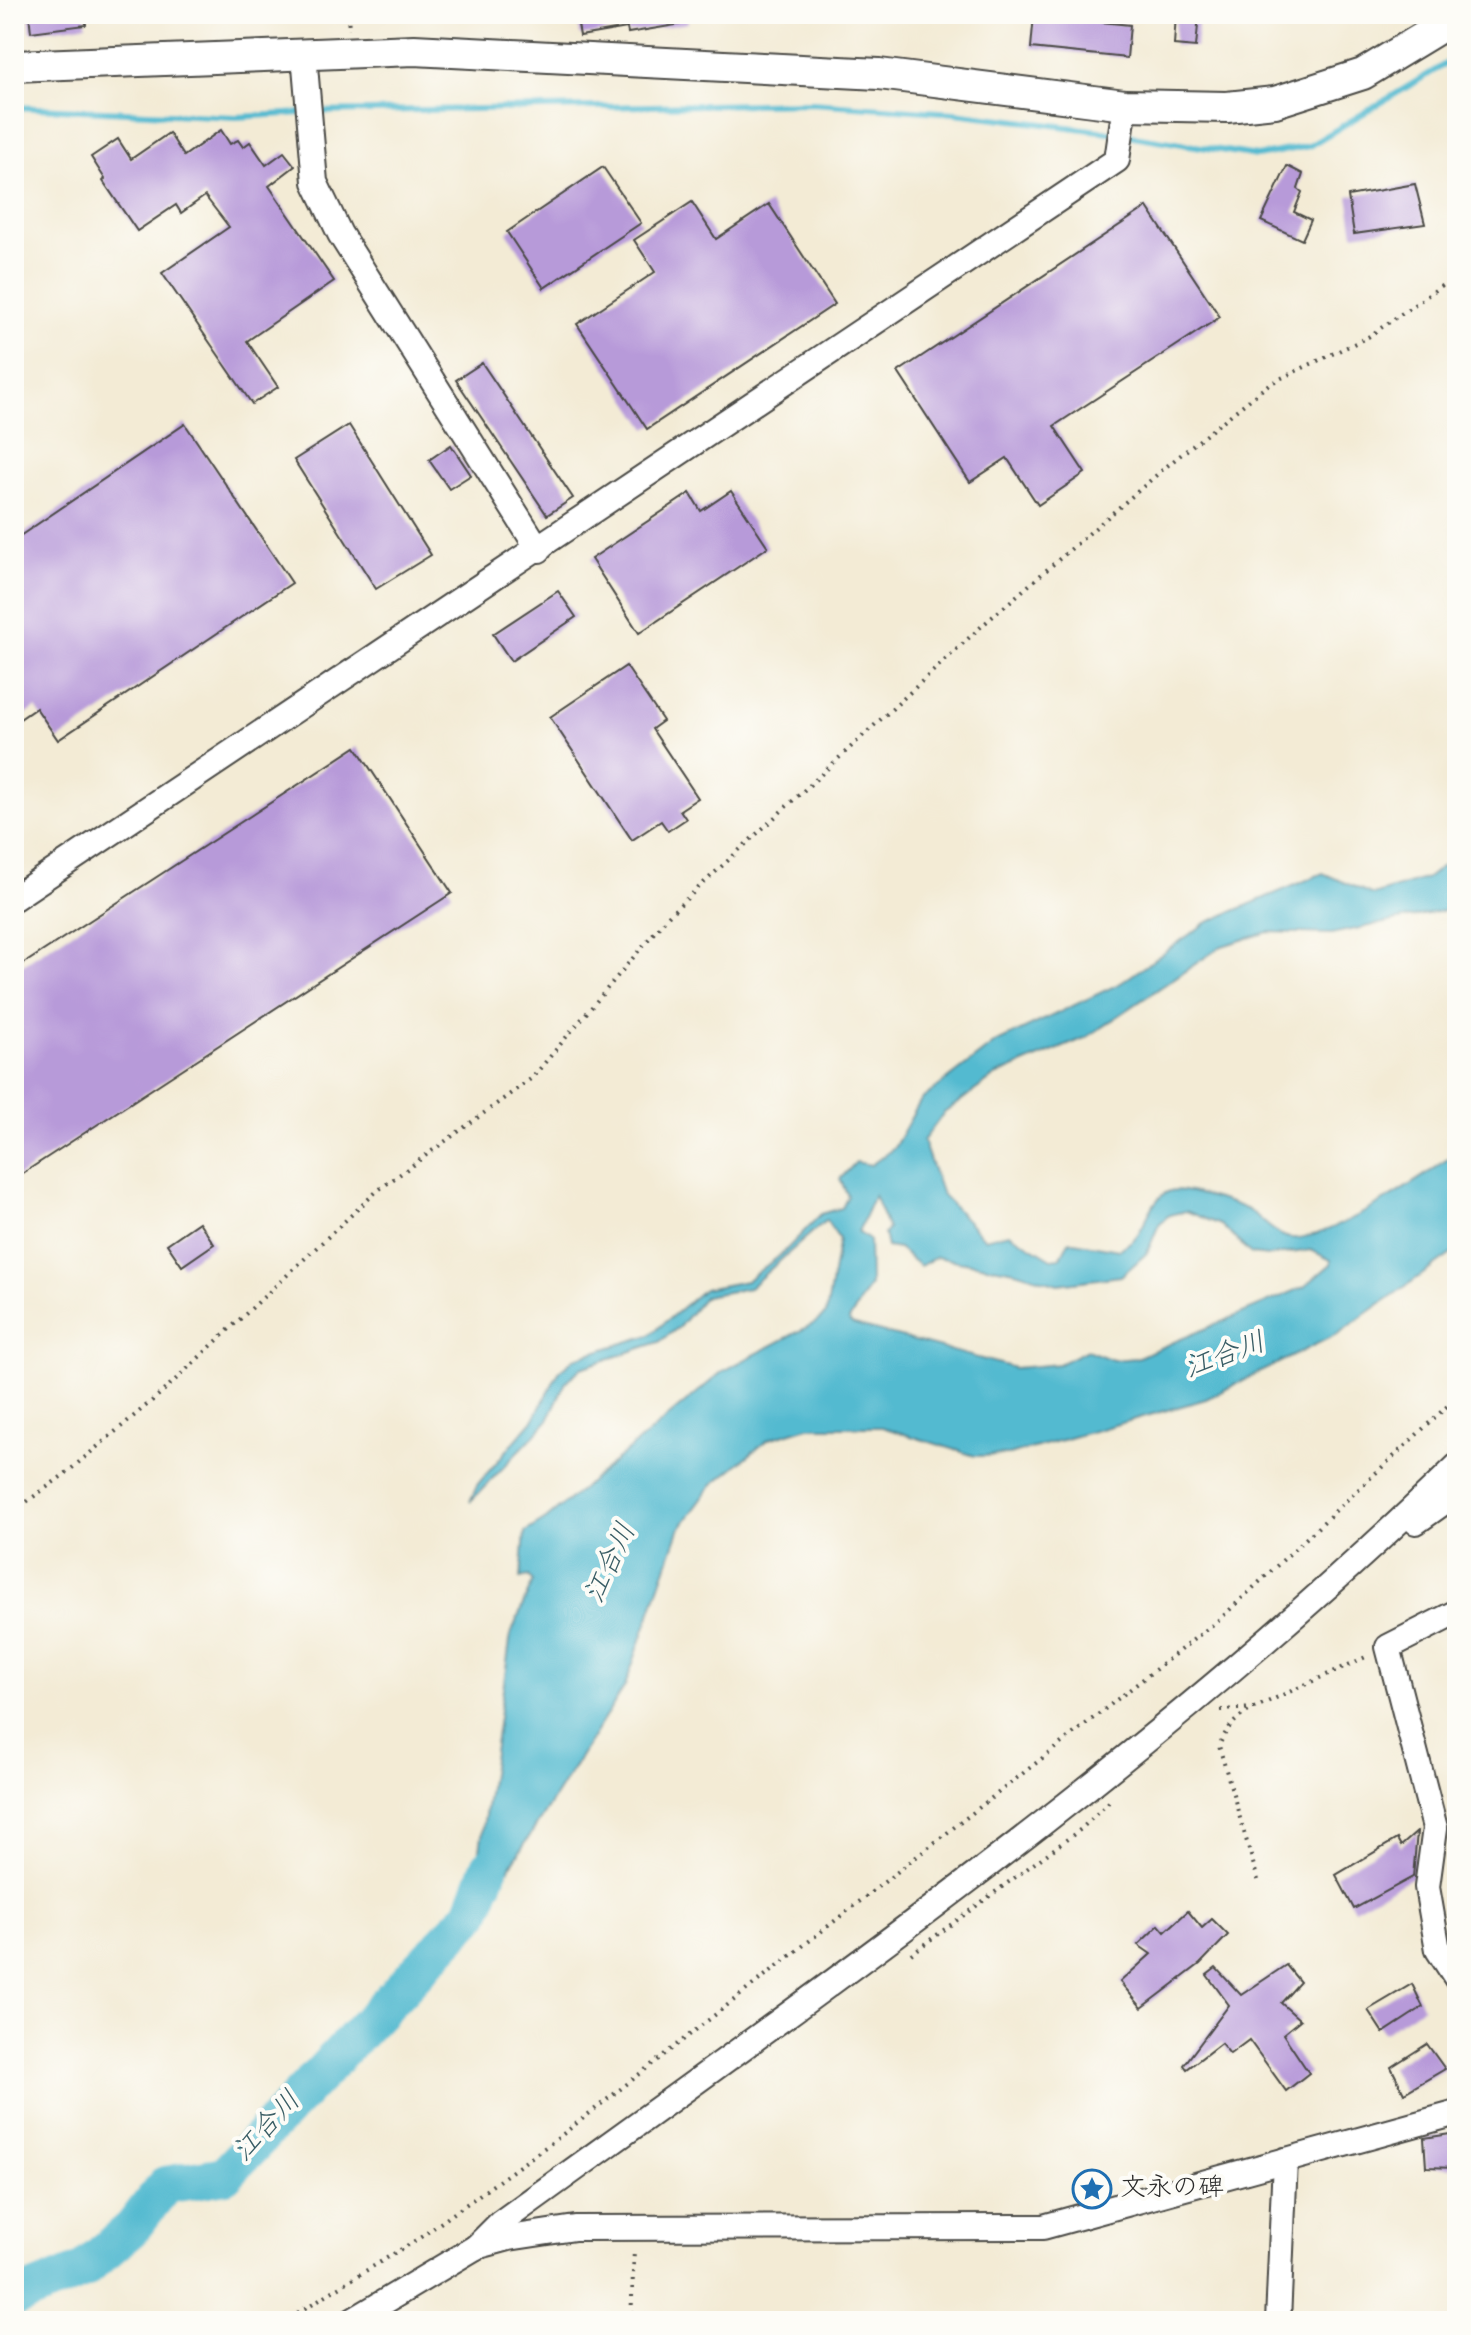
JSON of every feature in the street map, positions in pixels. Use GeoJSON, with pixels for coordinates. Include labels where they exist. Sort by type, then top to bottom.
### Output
{"type":"FeatureCollection","features":[{"type":"Feature","properties":{"kind":"street"},"geometry":{"type":"LineString","coordinates":[[14,66],[414,50],[879,74],[1125,105],[1227,107],[1275,102],[1363,74],[1457,17]]}},
{"type":"Feature","properties":{"kind":"street"},"geometry":{"type":"LineString","coordinates":[[304,54],[315,182],[340,234],[539,550]]}},
{"type":"Feature","properties":{"kind":"street"},"geometry":{"type":"LineString","coordinates":[[14,898],[539,550],[1117,160],[1125,105]]}},
{"type":"Feature","properties":{"kind":"street"},"geometry":{"type":"LineString","coordinates":[[352,2321],[476,2247],[500,2223],[757,2037],[1074,1798],[1215,1685],[1379,1542],[1457,1466]]}},
{"type":"Feature","properties":{"kind":"street"},"geometry":{"type":"LineString","coordinates":[[1379,1542],[1428,1515],[1457,1493]]}},
{"type":"Feature","properties":{"kind":"street"},"geometry":{"type":"LineString","coordinates":[[1457,1612],[1388,1647],[1435,1828],[1427,1887],[1438,1950],[1457,1979]]}},
{"type":"Feature","properties":{"kind":"street"},"geometry":{"type":"LineString","coordinates":[[476,2247],[509,2238],[575,2228],[1043,2227],[1457,2113]]}},
{"type":"Feature","properties":{"kind":"street"},"geometry":{"type":"LineString","coordinates":[[1278,2321],[1285,2160]]}},
{"type":"Feature","properties":{"kind":"path"},"geometry":{"type":"LineString","coordinates":[[14,1511],[65,1474],[160,1394],[377,1191],[532,1078],[669,915],[984,624],[1167,466],[1269,384],[1368,337],[1457,275]]}},
{"type":"Feature","properties":{"kind":"path"},"geometry":{"type":"LineString","coordinates":[[284,2321],[421,2237],[558,2138],[1221,1618],[1457,1397]]}},
{"type":"Feature","properties":{"kind":"path"},"geometry":{"type":"LineString","coordinates":[[1258,1880],[1219,1746],[1225,1732],[1236,1718],[1254,1708],[1388,1647]]}},
{"type":"Feature","properties":{"kind":"path"},"geometry":{"type":"LineString","coordinates":[[631,2321],[635,2227]]}},
{"type":"Feature","properties":{"kind":"water"},"geometry":{"type":"Polygon","coordinates":[[[1457,854],[1457,908],[1331,934],[1268,932],[1222,946],[1087,1037],[995,1076],[944,1113],[923,1141],[942,1195],[985,1239],[1009,1233],[1052,1259],[1060,1258],[1069,1241],[1119,1250],[1138,1233],[1158,1200],[1176,1190],[1239,1206],[1281,1235],[1302,1237],[1348,1221],[1374,1207],[1457,1151],[1457,1250],[1339,1333],[1206,1399],[1009,1455],[975,1456],[882,1427],[808,1427],[769,1439],[712,1485],[679,1530],[625,1686],[468,1933],[511,1634],[533,1581],[528,1576],[521,1578],[525,1532],[546,1519],[723,1371],[815,1323],[826,1314],[839,1239],[826,1220],[749,1288],[705,1296],[679,1327],[659,1342],[581,1368],[566,1382],[547,1422],[470,1502],[477,1485],[534,1419],[560,1370],[575,1358],[650,1335],[704,1289],[746,1281],[782,1254],[821,1214],[842,1208],[848,1196],[840,1179],[856,1162],[871,1165],[894,1148],[921,1100],[995,1043],[1121,983],[1206,923],[1323,873],[1373,895],[1427,878],[1457,854]],[[874,1195],[858,1232],[869,1240],[870,1285],[849,1320],[851,1324],[1015,1368],[1059,1364],[1087,1350],[1113,1360],[1136,1358],[1304,1287],[1331,1264],[1331,1260],[1311,1250],[1269,1256],[1251,1254],[1221,1225],[1186,1211],[1169,1215],[1159,1224],[1147,1253],[1121,1276],[1058,1284],[1015,1271],[936,1257],[920,1266],[899,1249],[887,1247],[884,1234],[888,1229],[874,1195]]]}},
{"type":"Feature","properties":{"kind":"building"},"geometry":{"type":"Polygon","coordinates":[[[29,14],[85,14],[86,25],[31,32],[29,14]]]}},
{"type":"Feature","properties":{"kind":"building"},"geometry":{"type":"Polygon","coordinates":[[[602,14],[687,14],[688,23],[628,33],[627,28],[580,36],[577,19],[602,14]]]}},
{"type":"Feature","properties":{"kind":"building"},"geometry":{"type":"Polygon","coordinates":[[[1176,14],[1199,14],[1196,47],[1174,45],[1176,14]]]}},
{"type":"Feature","properties":{"kind":"building"},"geometry":{"type":"Polygon","coordinates":[[[1034,15],[1130,25],[1127,58],[1031,48],[1034,15]]]}},
{"type":"Feature","properties":{"kind":"building"},"geometry":{"type":"Polygon","coordinates":[[[221,130],[230,144],[238,140],[243,147],[250,142],[266,165],[284,152],[295,166],[269,186],[334,281],[247,341],[278,387],[252,404],[162,273],[229,227],[205,196],[181,213],[176,205],[137,231],[103,181],[105,179],[91,157],[118,139],[131,159],[169,133],[184,156],[221,130]]]}},
{"type":"Feature","properties":{"kind":"building"},"geometry":{"type":"Polygon","coordinates":[[[1287,166],[1303,174],[1298,189],[1302,192],[1294,212],[1311,220],[1302,240],[1261,221],[1287,166]]]}},
{"type":"Feature","properties":{"kind":"building"},"geometry":{"type":"Polygon","coordinates":[[[603,167],[641,223],[544,288],[507,232],[603,167]]]}},
{"type":"Feature","properties":{"kind":"building"},"geometry":{"type":"Polygon","coordinates":[[[1415,184],[1425,224],[1354,234],[1348,196],[1415,184]]]}},
{"type":"Feature","properties":{"kind":"building"},"geometry":{"type":"Polygon","coordinates":[[[692,202],[716,239],[769,204],[835,304],[647,429],[577,324],[655,272],[634,240],[692,202]]]}},
{"type":"Feature","properties":{"kind":"building"},"geometry":{"type":"Polygon","coordinates":[[[1147,207],[1220,317],[1054,426],[1085,473],[1038,505],[1007,458],[970,482],[898,372],[1147,207]]]}},
{"type":"Feature","properties":{"kind":"building"},"geometry":{"type":"Polygon","coordinates":[[[482,363],[573,498],[547,515],[456,380],[482,363]]]}},
{"type":"Feature","properties":{"kind":"building"},"geometry":{"type":"Polygon","coordinates":[[[185,424],[292,583],[58,740],[36,708],[14,723],[14,540],[185,424]]]}},
{"type":"Feature","properties":{"kind":"building"},"geometry":{"type":"Polygon","coordinates":[[[349,425],[431,555],[376,589],[294,460],[349,425]]]}},
{"type":"Feature","properties":{"kind":"building"},"geometry":{"type":"Polygon","coordinates":[[[451,445],[471,475],[449,489],[429,460],[451,445]]]}},
{"type":"Feature","properties":{"kind":"building"},"geometry":{"type":"Polygon","coordinates":[[[731,491],[768,547],[639,633],[591,559],[690,493],[701,511],[731,491]]]}},
{"type":"Feature","properties":{"kind":"building"},"geometry":{"type":"Polygon","coordinates":[[[558,591],[576,617],[511,661],[493,634],[558,591]]]}},
{"type":"Feature","properties":{"kind":"building"},"geometry":{"type":"Polygon","coordinates":[[[626,666],[663,721],[652,729],[698,798],[680,810],[686,819],[668,831],[661,821],[632,840],[550,717],[626,666]]]}},
{"type":"Feature","properties":{"kind":"building"},"geometry":{"type":"Polygon","coordinates":[[[356,747],[452,893],[14,1179],[14,970],[356,747]]]}},
{"type":"Feature","properties":{"kind":"building"},"geometry":{"type":"Polygon","coordinates":[[[199,1222],[214,1244],[182,1266],[167,1244],[199,1222]]]}},
{"type":"Feature","properties":{"kind":"building"},"geometry":{"type":"Polygon","coordinates":[[[1417,1832],[1413,1877],[1354,1909],[1336,1875],[1397,1839],[1401,1846],[1417,1832]]]}},
{"type":"Feature","properties":{"kind":"building"},"geometry":{"type":"Polygon","coordinates":[[[1188,1911],[1202,1928],[1212,1919],[1228,1935],[1200,1964],[1142,2008],[1120,1982],[1151,1954],[1138,1945],[1159,1925],[1165,1932],[1188,1911]]]}},
{"type":"Feature","properties":{"kind":"building"},"geometry":{"type":"Polygon","coordinates":[[[1286,1965],[1300,1982],[1281,2003],[1300,2020],[1283,2034],[1309,2073],[1286,2091],[1249,2040],[1230,2054],[1221,2043],[1187,2069],[1184,2065],[1229,2005],[1207,1975],[1216,1968],[1241,1995],[1286,1965]]]}},
{"type":"Feature","properties":{"kind":"building"},"geometry":{"type":"Polygon","coordinates":[[[1412,1984],[1423,2007],[1383,2033],[1368,2010],[1412,1984]]]}},
{"type":"Feature","properties":{"kind":"building"},"geometry":{"type":"Polygon","coordinates":[[[1427,2044],[1445,2069],[1404,2093],[1391,2067],[1427,2044]]]}},
{"type":"Feature","properties":{"kind":"building"},"geometry":{"type":"Polygon","coordinates":[[[1457,2133],[1457,2168],[1426,2167],[1424,2138],[1457,2133]]]}},
{"type":"Feature","properties":{"kind":"waterway"},"geometry":{"type":"LineString","coordinates":[[1127,135],[1257,156],[1309,146],[1457,57]]}},
{"type":"Feature","properties":{"kind":"waterway"},"geometry":{"type":"LineString","coordinates":[[313,112],[812,103],[955,113],[1116,133]]}},
{"type":"Feature","properties":{"kind":"waterway"},"geometry":{"type":"LineString","coordinates":[[14,107],[237,117],[302,113]]}},
{"type":"Feature","properties":{"kind":"waterway","name":"江合川"},"geometry":{"type":"LineString","coordinates":[[14,2299],[82,2271],[132,2228],[165,2185],[225,2175],[472,1913],[490,1866]]}},
{"type":"Feature","properties":{"kind":"place","name":"文永の碑"},"geometry":{"type":"Point","coordinates":[1092,2189]}}]}
